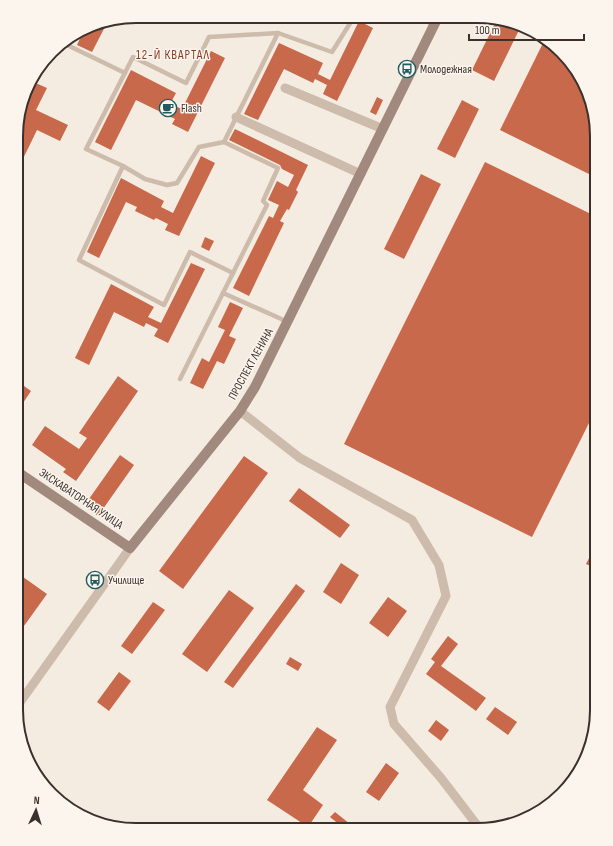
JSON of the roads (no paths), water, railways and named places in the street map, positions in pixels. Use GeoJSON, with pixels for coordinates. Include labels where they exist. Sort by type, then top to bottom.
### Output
{"type":"FeatureCollection","features":[{"type":"Feature","properties":{"kind":"street","name":"ПРОСПЕКТ ЛЕНИНА"},"geometry":{"type":"LineString","coordinates":[[23,698],[130,548],[240,411],[256,388],[435,23]]}},
{"type":"Feature","properties":{"kind":"street"},"geometry":{"type":"LineString","coordinates":[[285,88],[383,129]]}},
{"type":"Feature","properties":{"kind":"street"},"geometry":{"type":"LineString","coordinates":[[236,117],[361,174]]}},
{"type":"Feature","properties":{"kind":"street"},"geometry":{"type":"LineString","coordinates":[[240,411],[300,458],[412,520],[439,565],[446,596],[390,707],[394,724],[441,778],[475,823]]}},
{"type":"Feature","properties":{"kind":"street","name":"ЭКСКАВАТОРНАЯ УЛИЦА"},"geometry":{"type":"LineString","coordinates":[[23,476],[130,548]]}},
{"type":"Feature","properties":{"kind":"lane"},"geometry":{"type":"LineString","coordinates":[[180,379],[267,205],[264,201],[278,168],[224,142],[199,147],[177,183],[167,185],[145,179],[123,166],[86,149],[133,57],[186,83],[209,38],[278,33],[332,52],[350,23]]}},
{"type":"Feature","properties":{"kind":"lane"},"geometry":{"type":"LineString","coordinates":[[224,142],[278,33]]}},
{"type":"Feature","properties":{"kind":"lane"},"geometry":{"type":"LineString","coordinates":[[69,46],[125,73]]}},
{"type":"Feature","properties":{"kind":"lane"},"geometry":{"type":"LineString","coordinates":[[123,166],[79,260],[164,305],[190,252],[233,273]]}},
{"type":"Feature","properties":{"kind":"lane"},"geometry":{"type":"LineString","coordinates":[[223,293],[288,322]]}},
{"type":"Feature","properties":{"kind":"place","name":"Молодежная"},"geometry":{"type":"Point","coordinates":[407,69]}},
{"type":"Feature","properties":{"kind":"place","name":"Flash"},"geometry":{"type":"Point","coordinates":[168,108]}},
{"type":"Feature","properties":{"kind":"place","name":"Училище"},"geometry":{"type":"Point","coordinates":[95,580]}},
{"type":"Feature","properties":{"kind":"district","name":"12-Й КВАРТАЛ"},"geometry":{"type":"Point","coordinates":[173,55]}}]}
